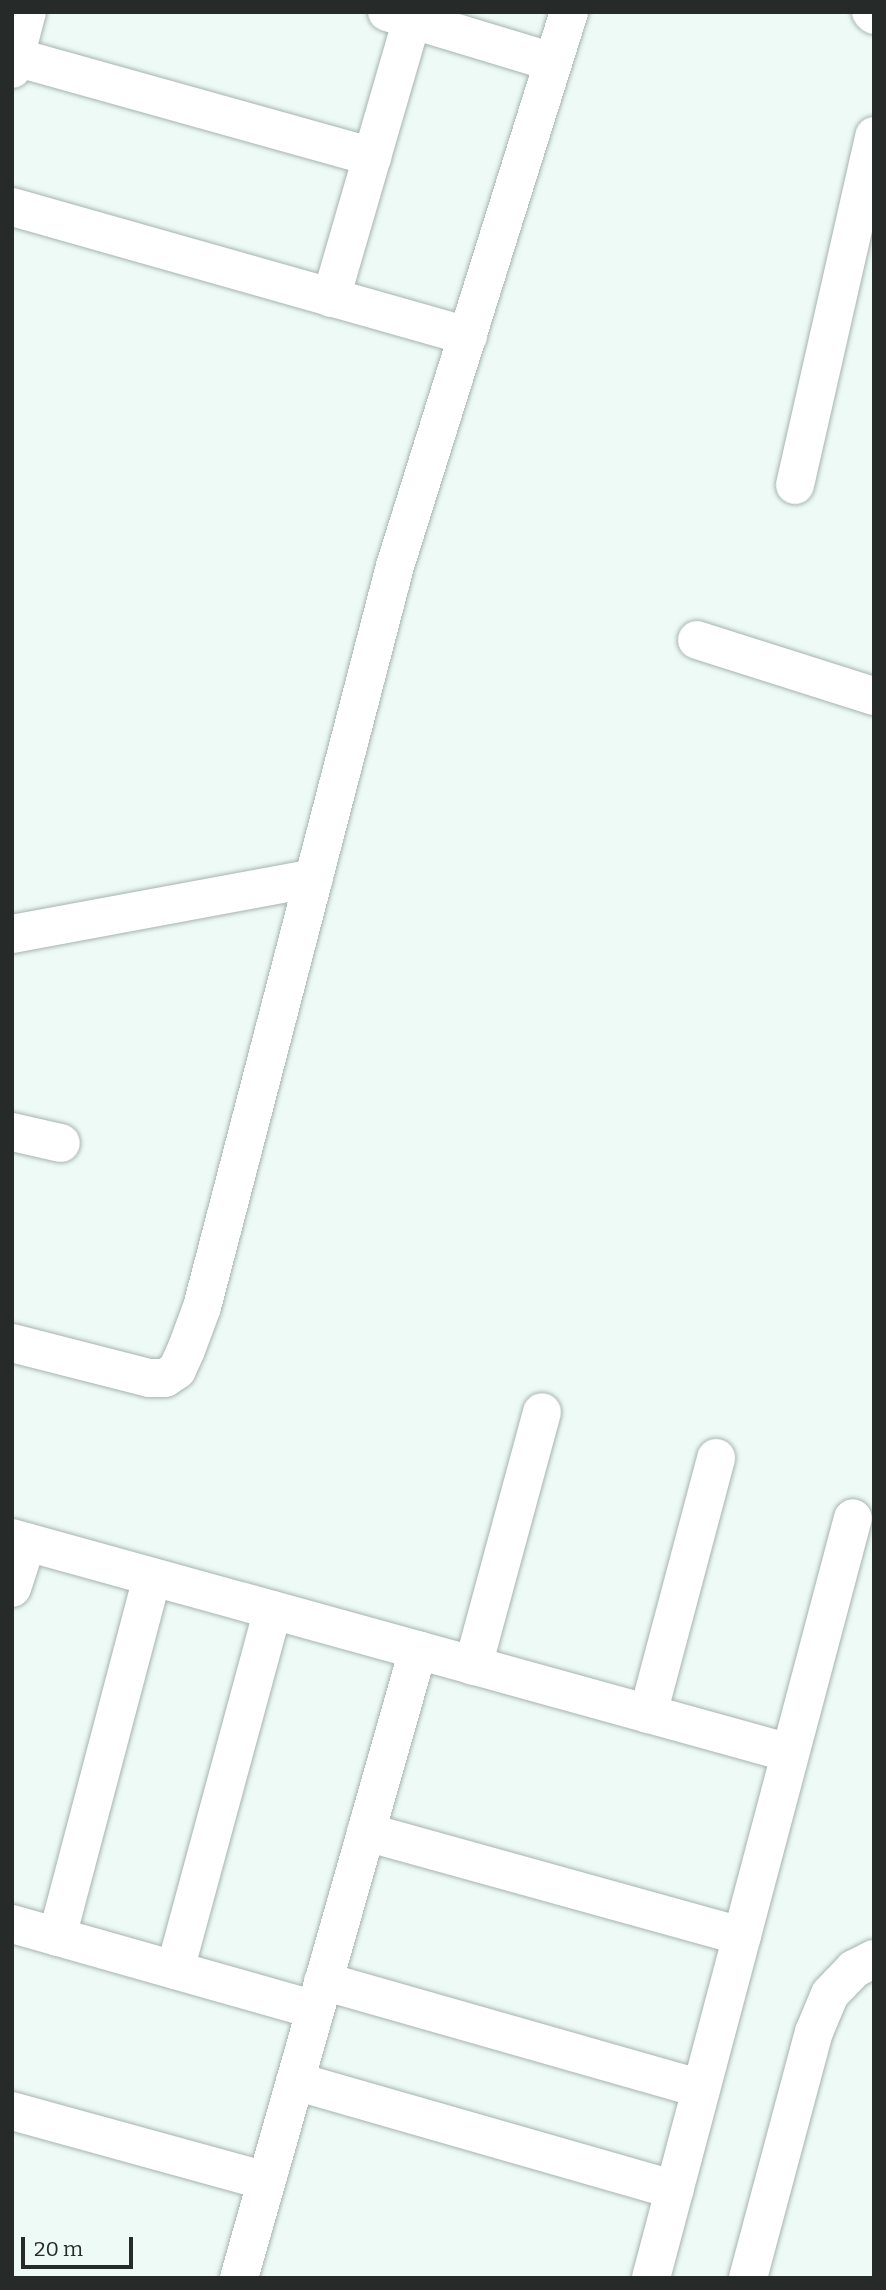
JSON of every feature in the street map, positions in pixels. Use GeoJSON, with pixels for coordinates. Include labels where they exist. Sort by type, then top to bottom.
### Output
{"type":"FeatureCollection","features":[{"type":"Feature","properties":{"kind":"street"},"geometry":{"type":"LineString","coordinates":[[27,12],[14,63],[372,157]]}},
{"type":"Feature","properties":{"kind":"street"},"geometry":{"type":"LineString","coordinates":[[12,1343],[149,1378],[165,1378],[177,1370],[202,1307],[395,566],[569,12]]}},
{"type":"Feature","properties":{"kind":"street"},"geometry":{"type":"LineString","coordinates":[[331,298],[372,157],[404,15],[553,62]]}},
{"type":"Feature","properties":{"kind":"street"},"geometry":{"type":"LineString","coordinates":[[795,485],[874,136]]}},
{"type":"Feature","properties":{"kind":"street"},"geometry":{"type":"LineString","coordinates":[[12,208],[468,336]]}},
{"type":"Feature","properties":{"kind":"street"},"geometry":{"type":"LineString","coordinates":[[697,640],[874,696]]}},
{"type":"Feature","properties":{"kind":"street"},"geometry":{"type":"LineString","coordinates":[[12,934],[314,878]]}},
{"type":"Feature","properties":{"kind":"street"},"geometry":{"type":"LineString","coordinates":[[12,1132],[61,1143]]}},
{"type":"Feature","properties":{"kind":"street"},"geometry":{"type":"LineString","coordinates":[[472,1666],[542,1412]]}},
{"type":"Feature","properties":{"kind":"street"},"geometry":{"type":"LineString","coordinates":[[648,1714],[716,1458]]}},
{"type":"Feature","properties":{"kind":"street"},"geometry":{"type":"LineString","coordinates":[[651,2278],[853,1518]]}},
{"type":"Feature","properties":{"kind":"street"},"geometry":{"type":"LineString","coordinates":[[12,1588],[19,1540],[790,1754]]}},
{"type":"Feature","properties":{"kind":"street"},"geometry":{"type":"LineString","coordinates":[[57,1937],[152,1577]]}},
{"type":"Feature","properties":{"kind":"street"},"geometry":{"type":"LineString","coordinates":[[175,1970],[273,1610]]}},
{"type":"Feature","properties":{"kind":"street"},"geometry":{"type":"LineString","coordinates":[[239,2278],[418,1650]]}},
{"type":"Feature","properties":{"kind":"street"},"geometry":{"type":"LineString","coordinates":[[366,1832],[742,1937]]}},
{"type":"Feature","properties":{"kind":"street"},"geometry":{"type":"LineString","coordinates":[[12,1924],[175,1970],[319,1995],[701,2090]]}},
{"type":"Feature","properties":{"kind":"street"},"geometry":{"type":"LineString","coordinates":[[748,2278],[814,2032],[830,1994],[854,1969],[874,1959]]}},
{"type":"Feature","properties":{"kind":"street"},"geometry":{"type":"LineString","coordinates":[[295,2081],[675,2190]]}},
{"type":"Feature","properties":{"kind":"street"},"geometry":{"type":"LineString","coordinates":[[12,2112],[267,2181]]}}]}
